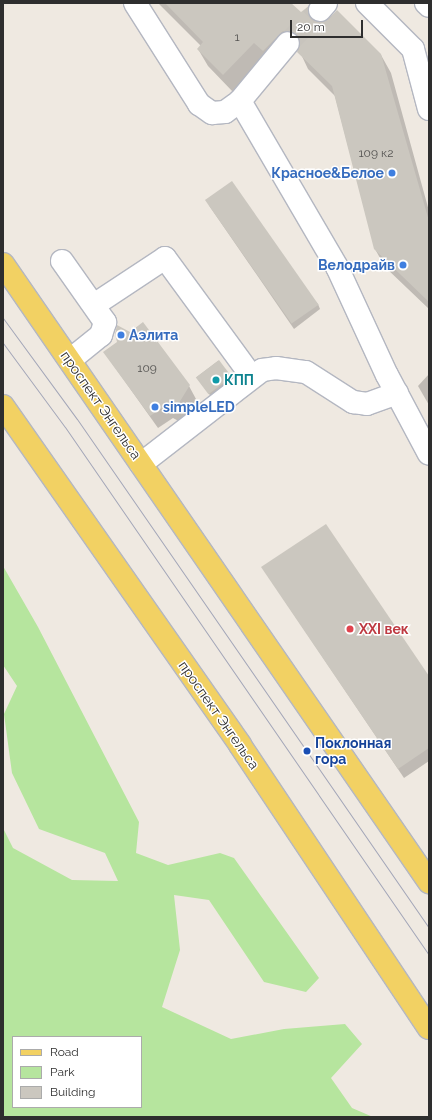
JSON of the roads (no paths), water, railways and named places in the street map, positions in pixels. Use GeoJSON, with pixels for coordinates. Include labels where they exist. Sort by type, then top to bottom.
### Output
{"type":"FeatureCollection","features":[{"type":"Feature","properties":{"kind":"main road","name":"проспект Энгельса"},"geometry":{"type":"LineString","coordinates":[[3,264],[429,882]]}},
{"type":"Feature","properties":{"kind":"main road","name":"проспект Энгельса"},"geometry":{"type":"LineString","coordinates":[[3,406],[240,745],[429,1028]]}},
{"type":"Feature","properties":{"kind":"lane"},"geometry":{"type":"LineString","coordinates":[[135,3],[199,104],[212,113],[225,112],[240,101],[288,43]]}},
{"type":"Feature","properties":{"kind":"lane"},"geometry":{"type":"LineString","coordinates":[[367,3],[413,49],[429,109]]}},
{"type":"Feature","properties":{"kind":"lane"},"geometry":{"type":"LineString","coordinates":[[426,3],[429,6]]}},
{"type":"Feature","properties":{"kind":"lane"},"geometry":{"type":"LineString","coordinates":[[240,101],[337,267],[429,454]]}},
{"type":"Feature","properties":{"kind":"lane"},"geometry":{"type":"LineString","coordinates":[[94,306],[165,258],[252,378]]}},
{"type":"Feature","properties":{"kind":"lane"},"geometry":{"type":"LineString","coordinates":[[62,260],[105,322],[101,335],[70,360]]}},
{"type":"Feature","properties":{"kind":"lane"},"geometry":{"type":"LineString","coordinates":[[142,464],[262,370],[276,368],[306,372],[344,397],[360,403],[367,404],[398,393]]}},
{"type":"Feature","properties":{"kind":"tunnel"},"geometry":{"type":"LineString","coordinates":[[288,43],[320,10]]}},
{"type":"Feature","properties":{"kind":"tram line"},"geometry":{"type":"LineString","coordinates":[[3,318],[77,419],[429,928]]}},
{"type":"Feature","properties":{"kind":"tram line"},"geometry":{"type":"LineString","coordinates":[[3,343],[65,427],[429,955]]}},
{"type":"Feature","properties":{"kind":"place","name":"Красное&Белое"},"geometry":{"type":"Point","coordinates":[392,173]}},
{"type":"Feature","properties":{"kind":"place","name":"Велодрайв"},"geometry":{"type":"Point","coordinates":[403,265]}},
{"type":"Feature","properties":{"kind":"place","name":"Аэлита"},"geometry":{"type":"Point","coordinates":[121,335]}},
{"type":"Feature","properties":{"kind":"place","name":"КПП"},"geometry":{"type":"Point","coordinates":[216,380]}},
{"type":"Feature","properties":{"kind":"place","name":"simpleLED"},"geometry":{"type":"Point","coordinates":[155,407]}},
{"type":"Feature","properties":{"kind":"place","name":"XXI век"},"geometry":{"type":"Point","coordinates":[350,629]}},
{"type":"Feature","properties":{"kind":"place","name":"Поклонная гора"},"geometry":{"type":"Point","coordinates":[307,751]}}]}
